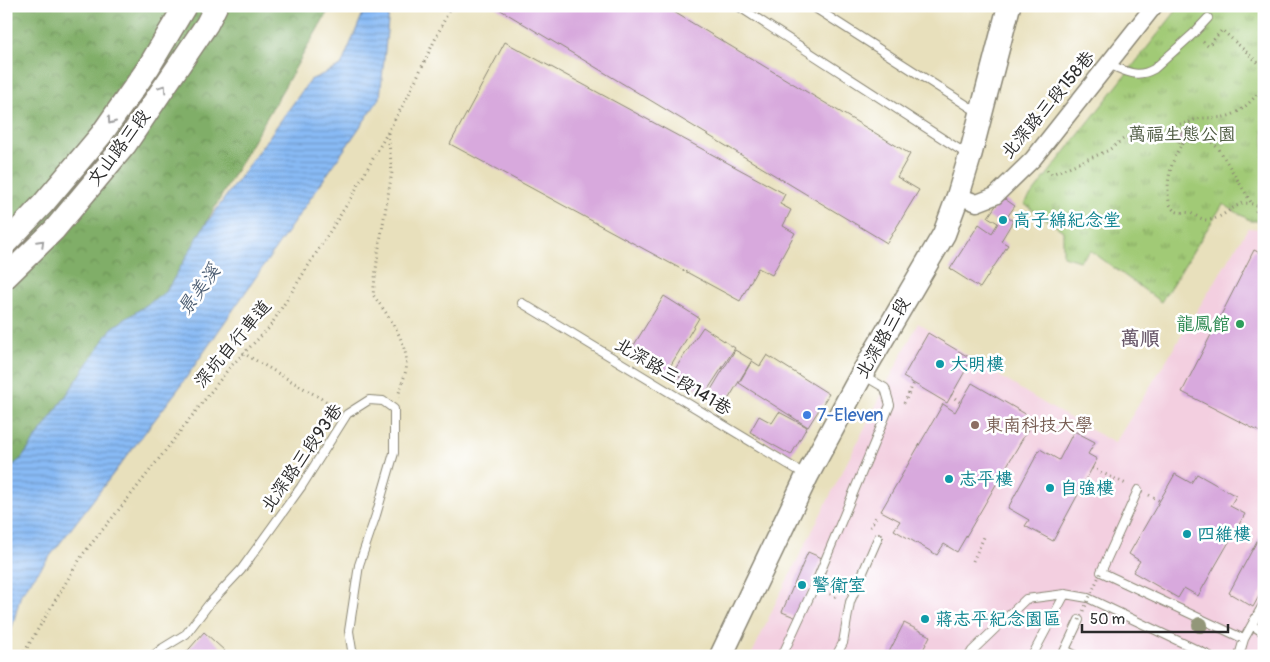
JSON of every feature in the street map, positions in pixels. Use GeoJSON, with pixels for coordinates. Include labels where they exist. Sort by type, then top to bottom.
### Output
{"type":"FeatureCollection","features":[{"type":"Feature","properties":{"kind":"main road","name":"文山路三段"},"geometry":{"type":"LineString","coordinates":[[6,243],[43,204],[101,136],[148,68],[185,6]]}},
{"type":"Feature","properties":{"kind":"main road","name":"文山路三段"},"geometry":{"type":"LineString","coordinates":[[6,277],[54,230],[125,145],[216,6]]}},
{"type":"Feature","properties":{"kind":"main road","name":"北深路三段"},"geometry":{"type":"LineString","coordinates":[[721,656],[807,476],[862,374],[944,234],[970,156],[1010,6]]}},
{"type":"Feature","properties":{"kind":"street","name":"北深路三段158巷"},"geometry":{"type":"LineString","coordinates":[[958,196],[977,203],[995,196],[1033,158],[1154,6]]}},
{"type":"Feature","properties":{"kind":"lane"},"geometry":{"type":"LineString","coordinates":[[738,6],[970,156]]}},
{"type":"Feature","properties":{"kind":"lane"},"geometry":{"type":"LineString","coordinates":[[812,6],[981,114]]}},
{"type":"Feature","properties":{"kind":"lane"},"geometry":{"type":"LineString","coordinates":[[1108,64],[1135,74],[1148,73],[1194,33],[1208,18]]}},
{"type":"Feature","properties":{"kind":"lane","name":"北深路三段141巷"},"geometry":{"type":"LineString","coordinates":[[522,303],[807,476]]}},
{"type":"Feature","properties":{"kind":"lane"},"geometry":{"type":"LineString","coordinates":[[782,656],[814,587],[890,405],[885,388],[862,374]]}},
{"type":"Feature","properties":{"kind":"lane","name":"北深路三段93巷"},"geometry":{"type":"LineString","coordinates":[[152,656],[186,634],[209,604],[241,570],[301,487],[347,414],[369,400],[383,401],[394,409]]}},
{"type":"Feature","properties":{"kind":"lane"},"geometry":{"type":"LineString","coordinates":[[357,656],[352,650],[349,631],[357,575],[394,453],[394,409]]}},
{"type":"Feature","properties":{"kind":"lane"},"geometry":{"type":"LineString","coordinates":[[1138,490],[1101,572],[1244,639]]}},
{"type":"Feature","properties":{"kind":"lane"},"geometry":{"type":"LineString","coordinates":[[836,656],[843,643],[850,602],[878,538]]}},
{"type":"Feature","properties":{"kind":"lane"},"geometry":{"type":"LineString","coordinates":[[969,656],[1026,599],[1065,594],[1088,598],[1210,656]]}},
{"type":"Feature","properties":{"kind":"lane"},"geometry":{"type":"LineString","coordinates":[[1032,656],[1065,594]]}},
{"type":"Feature","properties":{"kind":"lane"},"geometry":{"type":"LineString","coordinates":[[1239,656],[1244,639],[1264,603]]}},
{"type":"Feature","properties":{"kind":"lane"},"geometry":{"type":"LineString","coordinates":[[1077,656],[1063,653],[1079,620]]}},
{"type":"Feature","properties":{"kind":"lane"},"geometry":{"type":"LineString","coordinates":[[1252,625],[1264,633]]}},
{"type":"Feature","properties":{"kind":"path","name":"深坑自行車道"},"geometry":{"type":"LineString","coordinates":[[22,656],[83,554],[230,366],[269,328],[351,198],[408,96],[451,6]]}},
{"type":"Feature","properties":{"kind":"path"},"geometry":{"type":"LineString","coordinates":[[1208,46],[1222,30],[1264,68]]}},
{"type":"Feature","properties":{"kind":"path"},"geometry":{"type":"LineString","coordinates":[[1264,86],[1250,102],[1227,117],[1198,118],[1191,123],[1181,138],[1184,140],[1177,149],[1168,182],[1169,204],[1176,212],[1190,213],[1206,220],[1243,203],[1259,206],[1264,210]]}},
{"type":"Feature","properties":{"kind":"path"},"geometry":{"type":"LineString","coordinates":[[1052,174],[1106,152],[1120,140],[1127,137],[1191,123]]}},
{"type":"Feature","properties":{"kind":"path"},"geometry":{"type":"LineString","coordinates":[[1191,123],[1219,149],[1252,204]]}},
{"type":"Feature","properties":{"kind":"path"},"geometry":{"type":"LineString","coordinates":[[388,132],[392,172],[373,295],[388,315],[404,348],[406,369],[394,409]]}},
{"type":"Feature","properties":{"kind":"path"},"geometry":{"type":"LineString","coordinates":[[1259,206],[1255,213],[1264,219]]}},
{"type":"Feature","properties":{"kind":"path"},"geometry":{"type":"LineString","coordinates":[[243,353],[347,414]]}},
{"type":"Feature","properties":{"kind":"path"},"geometry":{"type":"LineString","coordinates":[[951,396],[961,403]]}},
{"type":"Feature","properties":{"kind":"path"},"geometry":{"type":"LineString","coordinates":[[868,531],[877,514]]}},
{"type":"Feature","properties":{"kind":"path"},"geometry":{"type":"LineString","coordinates":[[973,561],[984,537]]}},
{"type":"Feature","properties":{"kind":"path"},"geometry":{"type":"LineString","coordinates":[[814,587],[835,596],[847,571]]}},
{"type":"Feature","properties":{"kind":"path"},"geometry":{"type":"LineString","coordinates":[[1079,620],[1101,572]]}},
{"type":"Feature","properties":{"kind":"shaded area","name":"東南科技大學"},"geometry":{"type":"Polygon","coordinates":[[[1248,228],[1264,229],[1264,656],[751,656],[776,602],[918,323],[1050,407],[1115,443],[1248,228]]]}},
{"type":"Feature","properties":{"kind":"green space"},"geometry":{"type":"Polygon","coordinates":[[[6,6],[331,6],[166,292],[112,328],[22,458],[6,471],[6,6]]]}},
{"type":"Feature","properties":{"kind":"green space","name":"萬福生態公園"},"geometry":{"type":"Polygon","coordinates":[[[1180,6],[1264,6],[1264,221],[1251,221],[1223,204],[1161,302],[1091,251],[1079,261],[1063,256],[1063,231],[1024,204],[1180,6]]]}},
{"type":"Feature","properties":{"kind":"water","name":"景美溪"},"geometry":{"type":"Polygon","coordinates":[[[366,6],[393,6],[389,12],[380,98],[179,388],[21,594],[6,650],[6,471],[22,458],[112,328],[166,292],[203,228],[310,80],[341,66],[366,6]]]}},
{"type":"Feature","properties":{"kind":"building"},"geometry":{"type":"Polygon","coordinates":[[[494,6],[664,6],[910,154],[897,177],[919,190],[887,243],[494,6]]]}},
{"type":"Feature","properties":{"kind":"building"},"geometry":{"type":"Polygon","coordinates":[[[505,42],[785,194],[780,204],[791,210],[783,226],[795,233],[772,275],[758,268],[740,301],[450,144],[505,42]]]}},
{"type":"Feature","properties":{"kind":"building"},"geometry":{"type":"Polygon","coordinates":[[[1183,132],[1189,137],[1183,145],[1176,140],[1183,132]]]}},
{"type":"Feature","properties":{"kind":"building"},"geometry":{"type":"Polygon","coordinates":[[[1002,197],[1015,206],[1007,217],[1013,221],[1001,241],[1008,245],[980,288],[950,269],[979,224],[992,233],[998,223],[988,217],[1002,197]]]}},
{"type":"Feature","properties":{"kind":"building","name":"龍鳳館"},"geometry":{"type":"Polygon","coordinates":[[[1254,250],[1264,255],[1264,434],[1182,392],[1254,250]]]}},
{"type":"Feature","properties":{"kind":"building"},"geometry":{"type":"Polygon","coordinates":[[[664,296],[699,318],[665,375],[629,353],[664,296]]]}},
{"type":"Feature","properties":{"kind":"building"},"geometry":{"type":"Polygon","coordinates":[[[703,327],[735,348],[705,394],[673,372],[703,327]]]}},
{"type":"Feature","properties":{"kind":"building","name":"大明樓"},"geometry":{"type":"Polygon","coordinates":[[[928,333],[972,359],[947,403],[903,377],[928,333]]]}},
{"type":"Feature","properties":{"kind":"building"},"geometry":{"type":"Polygon","coordinates":[[[735,350],[752,360],[723,408],[706,398],[735,350]]]}},
{"type":"Feature","properties":{"kind":"building"},"geometry":{"type":"Polygon","coordinates":[[[767,355],[829,394],[808,427],[739,383],[752,361],[760,366],[767,355]]]}},
{"type":"Feature","properties":{"kind":"building","name":"志平樓"},"geometry":{"type":"Polygon","coordinates":[[[972,383],[1034,419],[957,552],[944,544],[937,555],[894,530],[900,521],[881,511],[943,404],[955,412],[972,383]]]}},
{"type":"Feature","properties":{"kind":"building"},"geometry":{"type":"Polygon","coordinates":[[[779,412],[807,427],[791,455],[750,432],[759,416],[772,423],[779,412]]]}},
{"type":"Feature","properties":{"kind":"building","name":"自強樓"},"geometry":{"type":"Polygon","coordinates":[[[1074,431],[1095,442],[1088,454],[1097,459],[1053,541],[1025,526],[1029,520],[1008,508],[1040,449],[1059,460],[1074,431]]]}},
{"type":"Feature","properties":{"kind":"building","name":"四維樓"},"geometry":{"type":"Polygon","coordinates":[[[1175,474],[1191,483],[1197,474],[1236,496],[1230,506],[1245,514],[1198,596],[1184,588],[1178,598],[1133,572],[1140,561],[1129,554],[1175,474]]]}},
{"type":"Feature","properties":{"kind":"building"},"geometry":{"type":"Polygon","coordinates":[[[1264,528],[1264,587],[1253,607],[1229,593],[1264,528]]]}},
{"type":"Feature","properties":{"kind":"building","name":"警衛室"},"geometry":{"type":"Polygon","coordinates":[[[808,552],[822,558],[797,618],[782,612],[808,552]]]}},
{"type":"Feature","properties":{"kind":"building"},"geometry":{"type":"Polygon","coordinates":[[[904,623],[930,636],[920,656],[887,656],[904,623]]]}},
{"type":"Feature","properties":{"kind":"building"},"geometry":{"type":"Polygon","coordinates":[[[204,632],[225,651],[220,656],[183,656],[204,632]]]}},
{"type":"Feature","properties":{"kind":"place","name":"高子綿紀念堂"},"geometry":{"type":"Point","coordinates":[1003,220]}},
{"type":"Feature","properties":{"kind":"place","name":"龍鳳館"},"geometry":{"type":"Point","coordinates":[1240,324]}},
{"type":"Feature","properties":{"kind":"place","name":"大明樓"},"geometry":{"type":"Point","coordinates":[940,364]}},
{"type":"Feature","properties":{"kind":"place","name":"7-Eleven"},"geometry":{"type":"Point","coordinates":[807,415]}},
{"type":"Feature","properties":{"kind":"place","name":"東南科技大學"},"geometry":{"type":"Point","coordinates":[975,425]}},
{"type":"Feature","properties":{"kind":"place","name":"志平樓"},"geometry":{"type":"Point","coordinates":[949,479]}},
{"type":"Feature","properties":{"kind":"place","name":"自強樓"},"geometry":{"type":"Point","coordinates":[1050,488]}},
{"type":"Feature","properties":{"kind":"place","name":"四維樓"},"geometry":{"type":"Point","coordinates":[1187,534]}},
{"type":"Feature","properties":{"kind":"place","name":"警衛室"},"geometry":{"type":"Point","coordinates":[802,585]}},
{"type":"Feature","properties":{"kind":"place","name":"蔣志平紀念園區"},"geometry":{"type":"Point","coordinates":[925,619]}},
{"type":"Feature","properties":{"kind":"district","name":"萬順"},"geometry":{"type":"Point","coordinates":[1140,338]}}]}
